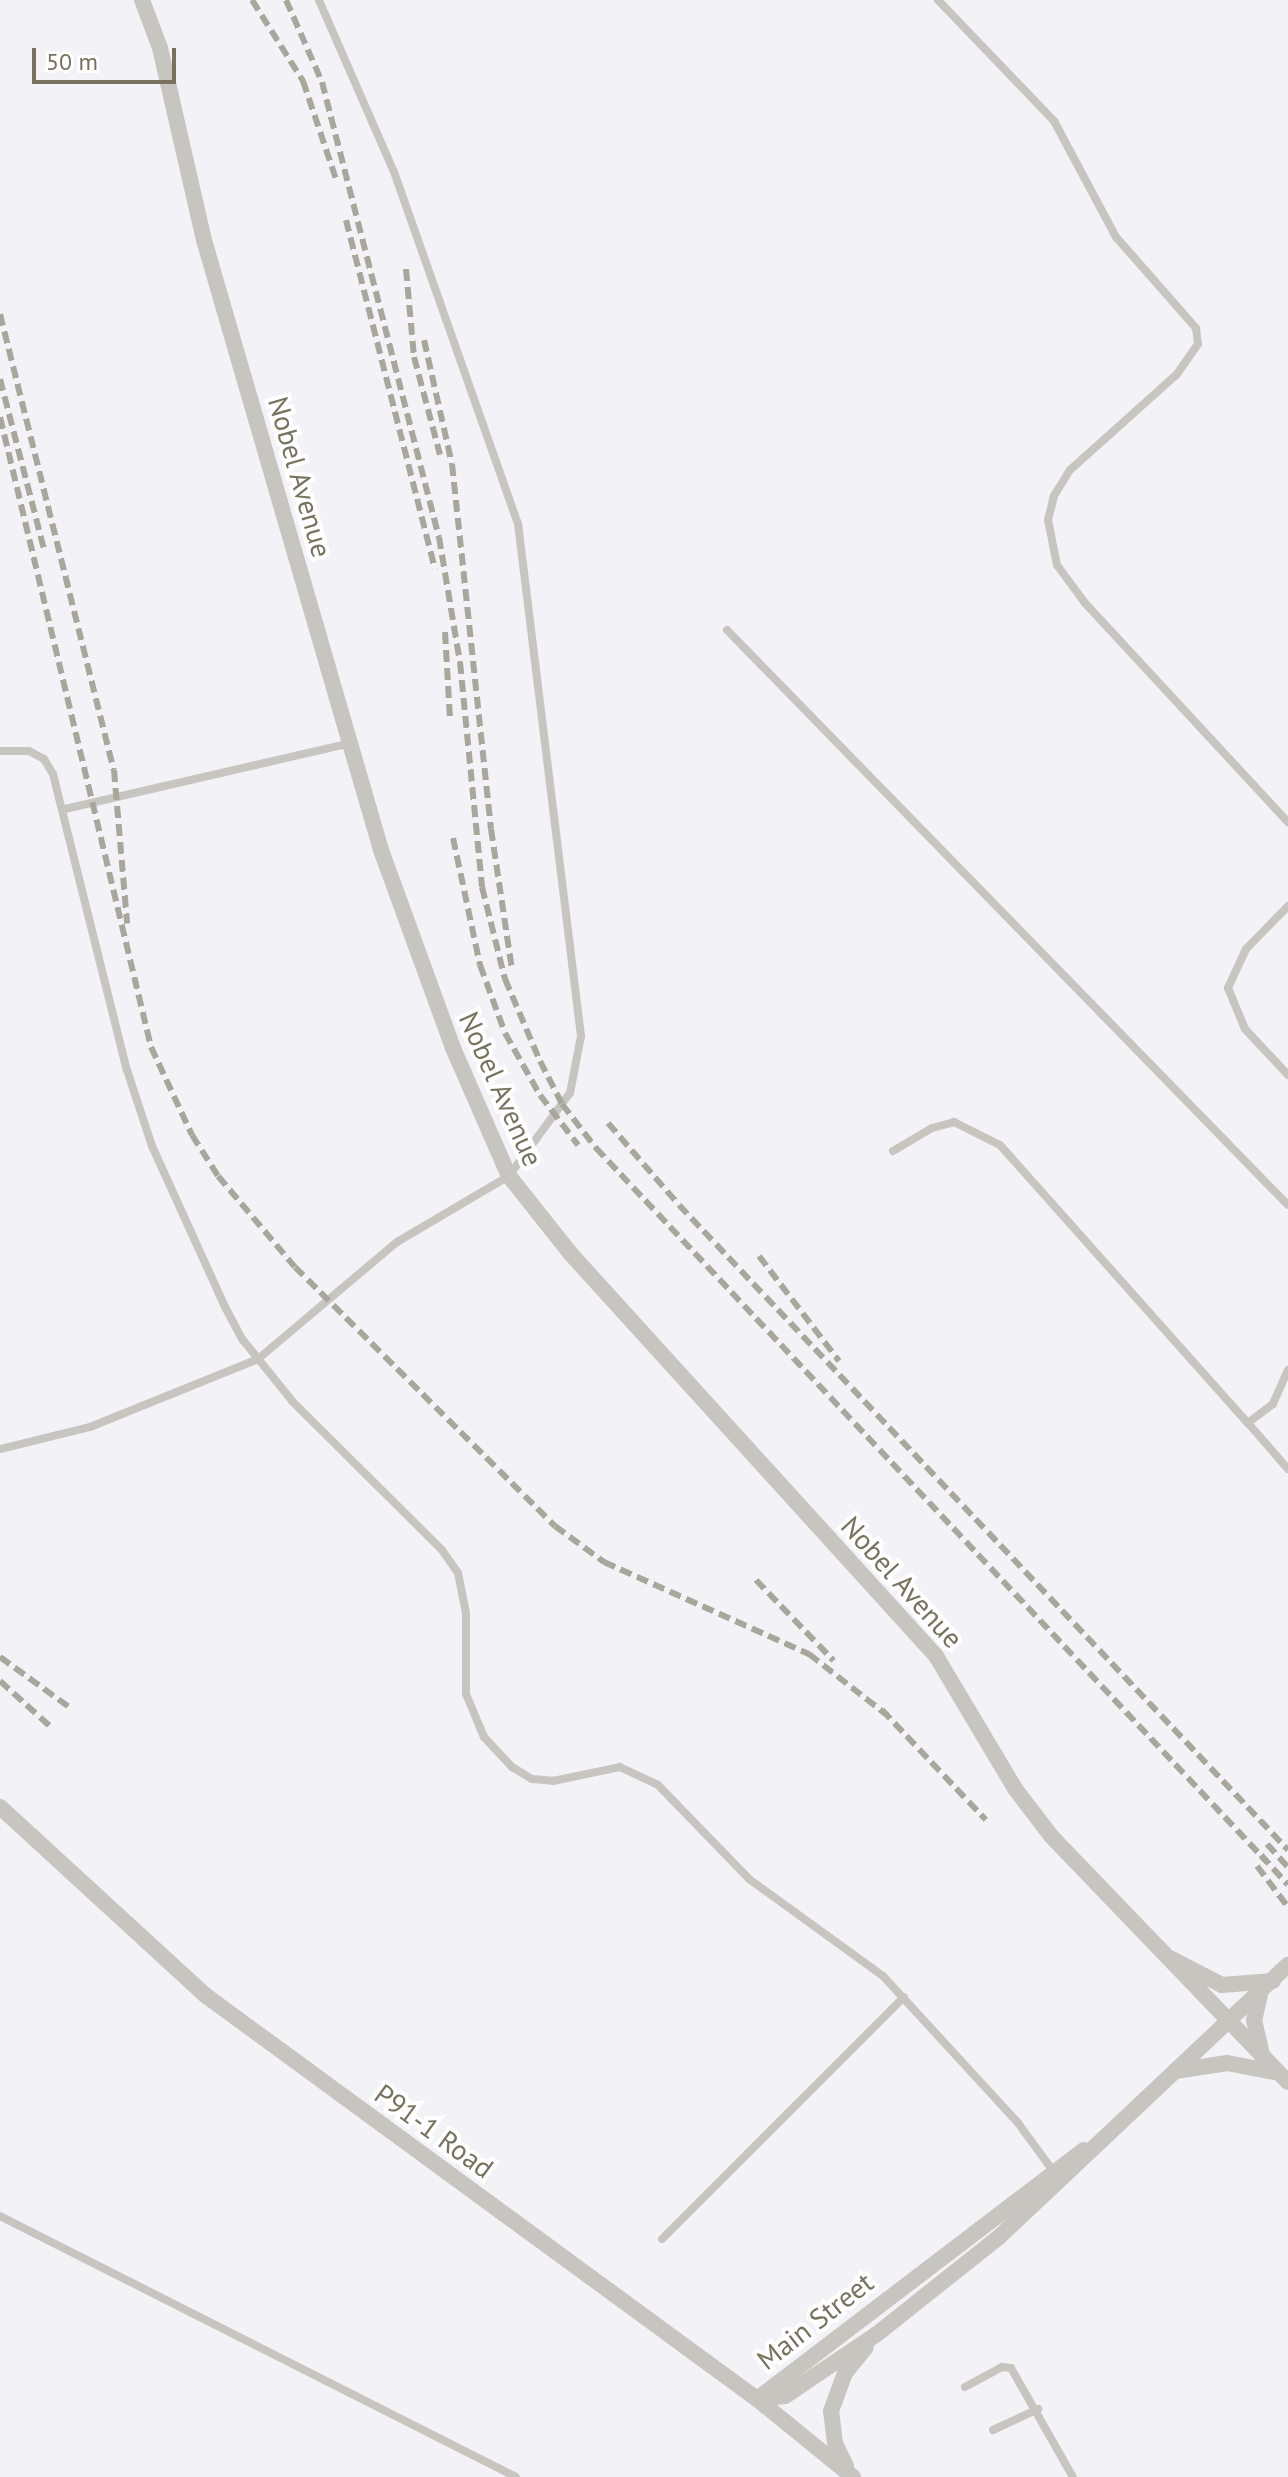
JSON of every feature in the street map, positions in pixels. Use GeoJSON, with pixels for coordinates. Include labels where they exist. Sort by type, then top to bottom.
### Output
{"type":"FeatureCollection","features":[{"type":"Feature","properties":{"kind":"street","name":"Nobel Avenue"},"geometry":{"type":"LineString","coordinates":[[142,0],[160,48],[204,240],[350,743],[420,963],[509,1176],[570,1253],[936,1656],[1033,1814],[1228,2025],[1284,2078]]}},
{"type":"Feature","properties":{"kind":"street","name":"P91-1 Road"},"geometry":{"type":"LineString","coordinates":[[0,1807],[205,1995],[757,2399],[854,2477]]}},
{"type":"Feature","properties":{"kind":"street"},"geometry":{"type":"LineString","coordinates":[[1157,1950],[1222,1985],[1273,1981]]}},
{"type":"Feature","properties":{"kind":"street","name":"Main Street"},"geometry":{"type":"LineString","coordinates":[[757,2399],[785,2396],[877,2334],[1228,2025],[1288,1965]]}},
{"type":"Feature","properties":{"kind":"street"},"geometry":{"type":"LineString","coordinates":[[1260,1994],[1254,2020],[1263,2059]]}},
{"type":"Feature","properties":{"kind":"street"},"geometry":{"type":"LineString","coordinates":[[1173,2071],[1227,2063],[1284,2078]]}},
{"type":"Feature","properties":{"kind":"street","name":"Main Street"},"geometry":{"type":"LineString","coordinates":[[757,2399],[1056,2176]]}},
{"type":"Feature","properties":{"kind":"street"},"geometry":{"type":"LineString","coordinates":[[854,2477],[835,2443],[831,2411],[845,2373],[877,2334]]}},
{"type":"Feature","properties":{"kind":"lane"},"geometry":{"type":"LineString","coordinates":[[0,1449],[90,1427],[258,1359],[397,1242],[509,1176],[570,1093],[581,1036],[526,571],[497,454],[394,172],[319,0]]}},
{"type":"Feature","properties":{"kind":"lane"},"geometry":{"type":"LineString","coordinates":[[938,0],[1054,121],[1116,237],[1196,328],[1198,344],[1176,375],[1070,470],[1054,496],[1048,520],[1057,565],[1085,603],[1288,822]]}},
{"type":"Feature","properties":{"kind":"lane"},"geometry":{"type":"LineString","coordinates":[[727,630],[1288,1205]]}},
{"type":"Feature","properties":{"kind":"lane"},"geometry":{"type":"LineString","coordinates":[[65,809],[350,743]]}},
{"type":"Feature","properties":{"kind":"lane"},"geometry":{"type":"LineString","coordinates":[[0,751],[29,751],[44,759],[65,809],[127,1070],[152,1146],[224,1305],[258,1359],[293,1402],[442,1550],[458,1573],[466,1613],[466,1694],[496,1753],[532,1779],[553,1781],[620,1767],[639,1773],[658,1785],[749,1879],[852,1950],[904,1997],[1018,2123],[1056,2176]]}},
{"type":"Feature","properties":{"kind":"lane"},"geometry":{"type":"LineString","coordinates":[[1288,906],[1246,949],[1228,988],[1245,1029],[1288,1075]]}},
{"type":"Feature","properties":{"kind":"lane"},"geometry":{"type":"LineString","coordinates":[[893,1151],[932,1128],[954,1122],[1000,1145],[1288,1469]]}},
{"type":"Feature","properties":{"kind":"lane"},"geometry":{"type":"LineString","coordinates":[[1248,1423],[1273,1404],[1288,1370]]}},
{"type":"Feature","properties":{"kind":"lane"},"geometry":{"type":"LineString","coordinates":[[662,2239],[904,1997]]}},
{"type":"Feature","properties":{"kind":"lane"},"geometry":{"type":"LineString","coordinates":[[0,2216],[516,2477]]}},
{"type":"Feature","properties":{"kind":"lane"},"geometry":{"type":"LineString","coordinates":[[965,2387],[1002,2367],[1011,2368],[1038,2409],[1073,2477]]}},
{"type":"Feature","properties":{"kind":"lane"},"geometry":{"type":"LineString","coordinates":[[993,2430],[1038,2409]]}},
{"type":"Feature","properties":{"kind":"railway"},"geometry":{"type":"LineString","coordinates":[[252,0],[303,81],[337,182]]}},
{"type":"Feature","properties":{"kind":"railway"},"geometry":{"type":"LineString","coordinates":[[286,0],[322,82],[439,537],[460,662],[482,887],[505,979],[562,1104],[596,1148],[1267,1862]]}},
{"type":"Feature","properties":{"kind":"railway"},"geometry":{"type":"LineString","coordinates":[[346,220],[435,569]]}},
{"type":"Feature","properties":{"kind":"railway"},"geometry":{"type":"LineString","coordinates":[[406,269],[414,357],[440,455]]}},
{"type":"Feature","properties":{"kind":"railway"},"geometry":{"type":"LineString","coordinates":[[0,314],[114,770],[127,923]]}},
{"type":"Feature","properties":{"kind":"railway"},"geometry":{"type":"LineString","coordinates":[[424,340],[452,464],[491,829],[512,970]]}},
{"type":"Feature","properties":{"kind":"railway"},"geometry":{"type":"LineString","coordinates":[[0,379],[44,549]]}},
{"type":"Feature","properties":{"kind":"railway"},"geometry":{"type":"LineString","coordinates":[[0,417],[151,1047],[192,1135],[218,1176],[295,1267],[555,1526],[604,1562],[809,1654],[888,1716]]}},
{"type":"Feature","properties":{"kind":"railway"},"geometry":{"type":"LineString","coordinates":[[445,632],[450,720]]}},
{"type":"Feature","properties":{"kind":"railway"},"geometry":{"type":"LineString","coordinates":[[453,838],[480,965],[505,1033],[540,1095],[578,1145]]}},
{"type":"Feature","properties":{"kind":"railway"},"geometry":{"type":"LineString","coordinates":[[608,1123],[679,1205],[1288,1850]]}},
{"type":"Feature","properties":{"kind":"railway"},"geometry":{"type":"LineString","coordinates":[[759,1256],[839,1361]]}},
{"type":"Feature","properties":{"kind":"railway"},"geometry":{"type":"LineString","coordinates":[[756,1580],[834,1661]]}},
{"type":"Feature","properties":{"kind":"railway"},"geometry":{"type":"LineString","coordinates":[[0,1657],[69,1707]]}},
{"type":"Feature","properties":{"kind":"railway"},"geometry":{"type":"LineString","coordinates":[[0,1681],[52,1728]]}},
{"type":"Feature","properties":{"kind":"railway"},"geometry":{"type":"LineString","coordinates":[[882,1710],[986,1820]]}},
{"type":"Feature","properties":{"kind":"railway"},"geometry":{"type":"LineString","coordinates":[[1267,1844],[1288,1867]]}},
{"type":"Feature","properties":{"kind":"railway"},"geometry":{"type":"LineString","coordinates":[[1261,1855],[1288,1885]]}},
{"type":"Feature","properties":{"kind":"railway"},"geometry":{"type":"LineString","coordinates":[[1257,1866],[1288,1907]]}}]}
